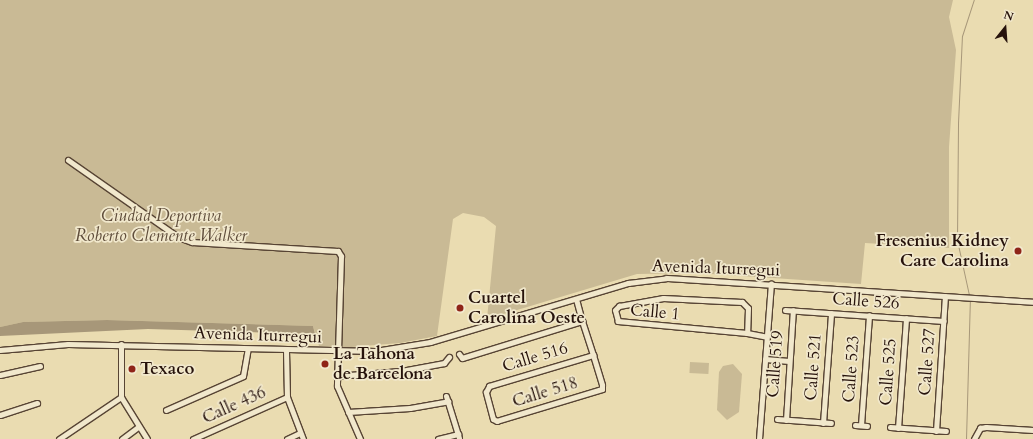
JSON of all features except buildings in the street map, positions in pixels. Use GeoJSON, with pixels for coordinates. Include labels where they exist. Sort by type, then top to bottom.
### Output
{"type":"FeatureCollection","features":[{"type":"Feature","properties":{"kind":"street"},"geometry":{"type":"LineString","coordinates":[[68,160],[178,237],[192,242],[338,251],[342,256],[336,376],[348,412],[360,439]]}},
{"type":"Feature","properties":{"kind":"street","name":"Avenida Iturregui"},"geometry":{"type":"LineString","coordinates":[[0,350],[35,344],[121,344],[336,352],[375,351],[430,342],[576,298],[659,279],[771,283],[1033,302]]}},
{"type":"Feature","properties":{"kind":"street"},"geometry":{"type":"LineString","coordinates":[[759,439],[771,283]]}},
{"type":"Feature","properties":{"kind":"street","name":"Calle 527"},"geometry":{"type":"LineString","coordinates":[[936,431],[945,296]]}},
{"type":"Feature","properties":{"kind":"street"},"geometry":{"type":"LineString","coordinates":[[576,298],[593,355]]}},
{"type":"Feature","properties":{"kind":"street","name":"Calle 1"},"geometry":{"type":"LineString","coordinates":[[747,333],[748,308],[742,302],[654,299],[615,310],[618,322],[625,325],[747,333],[767,336]]}},
{"type":"Feature","properties":{"kind":"street","name":"Calle 526"},"geometry":{"type":"LineString","coordinates":[[786,310],[944,321]]}},
{"type":"Feature","properties":{"kind":"street","name":"Calle 519"},"geometry":{"type":"LineString","coordinates":[[786,420],[793,310]]}},
{"type":"Feature","properties":{"kind":"street","name":"Calle 521"},"geometry":{"type":"LineString","coordinates":[[823,423],[831,313]]}},
{"type":"Feature","properties":{"kind":"street","name":"Calle 523"},"geometry":{"type":"LineString","coordinates":[[861,425],[869,315]]}},
{"type":"Feature","properties":{"kind":"street","name":"Calle 525"},"geometry":{"type":"LineString","coordinates":[[898,428],[906,318]]}},
{"type":"Feature","properties":{"kind":"street"},"geometry":{"type":"LineString","coordinates":[[459,354],[462,358],[582,321]]}},
{"type":"Feature","properties":{"kind":"street"},"geometry":{"type":"LineString","coordinates":[[121,344],[121,397],[138,427],[147,439]]}},
{"type":"Feature","properties":{"kind":"street"},"geometry":{"type":"LineString","coordinates":[[166,410],[243,376],[248,349]]}},
{"type":"Feature","properties":{"kind":"street"},"geometry":{"type":"LineString","coordinates":[[286,350],[287,397],[303,439]]}},
{"type":"Feature","properties":{"kind":"street","name":"Calle 516"},"geometry":{"type":"LineString","coordinates":[[497,421],[487,388],[593,355]]}},
{"type":"Feature","properties":{"kind":"street","name":"Calle 518"},"geometry":{"type":"LineString","coordinates":[[497,421],[602,389],[593,355]]}},
{"type":"Feature","properties":{"kind":"street"},"geometry":{"type":"LineString","coordinates":[[336,376],[401,371],[444,363],[449,357]]}},
{"type":"Feature","properties":{"kind":"street"},"geometry":{"type":"LineString","coordinates":[[765,359],[789,361]]}},
{"type":"Feature","properties":{"kind":"street"},"geometry":{"type":"LineString","coordinates":[[0,375],[40,366]]}},
{"type":"Feature","properties":{"kind":"street"},"geometry":{"type":"LineString","coordinates":[[59,439],[121,397]]}},
{"type":"Feature","properties":{"kind":"street","name":"Calle 436"},"geometry":{"type":"LineString","coordinates":[[193,439],[287,397]]}},
{"type":"Feature","properties":{"kind":"street"},"geometry":{"type":"LineString","coordinates":[[348,412],[410,408],[447,398],[459,436],[438,439]]}},
{"type":"Feature","properties":{"kind":"street"},"geometry":{"type":"LineString","coordinates":[[0,415],[37,403]]}},
{"type":"Feature","properties":{"kind":"street"},"geometry":{"type":"LineString","coordinates":[[777,419],[831,423]]}},
{"type":"Feature","properties":{"kind":"street","name":"Calle 523"},"geometry":{"type":"LineString","coordinates":[[855,425],[867,426]]}},
{"type":"Feature","properties":{"kind":"street"},"geometry":{"type":"LineString","coordinates":[[974,439],[980,428],[986,426],[1033,430]]}},
{"type":"Feature","properties":{"kind":"street"},"geometry":{"type":"LineString","coordinates":[[122,439],[138,427]]}},
{"type":"Feature","properties":{"kind":"street"},"geometry":{"type":"LineString","coordinates":[[890,427],[946,432]]}},
{"type":"Feature","properties":{"kind":"street"},"geometry":{"type":"LineString","coordinates":[[287,439],[300,433]]}},
{"type":"Feature","properties":{"kind":"green space","name":"Ciudad Deportiva Roberto Clemente Walker"},"geometry":{"type":"Polygon","coordinates":[[[0,0],[953,0],[949,17],[956,50],[949,147],[949,248],[865,243],[861,284],[697,273],[637,274],[487,319],[496,226],[484,217],[463,213],[453,219],[437,336],[400,343],[339,348],[319,346],[313,326],[107,320],[23,322],[0,327],[0,0]]]}},
{"type":"Feature","properties":{"kind":"green space"},"geometry":{"type":"Polygon","coordinates":[[[690,362],[709,363],[708,374],[689,373],[690,362]]]}},
{"type":"Feature","properties":{"kind":"green space"},"geometry":{"type":"Polygon","coordinates":[[[733,364],[742,374],[739,412],[727,420],[717,410],[719,372],[723,366],[733,364]]]}},
{"type":"Feature","properties":{"kind":"shaded area"},"geometry":{"type":"Polygon","coordinates":[[[107,320],[313,326],[315,334],[148,329],[0,336],[0,327],[23,322],[107,320]]]}},
{"type":"Feature","properties":{"kind":"waterway"},"geometry":{"type":"LineString","coordinates":[[969,295],[957,240],[958,123],[962,36],[974,0]]}},
{"type":"Feature","properties":{"kind":"waterway"},"geometry":{"type":"LineString","coordinates":[[966,439],[970,300]]}},
{"type":"Feature","properties":{"kind":"place","name":"Fresenius Kidney Care Carolina"},"geometry":{"type":"Point","coordinates":[1018,251]}},
{"type":"Feature","properties":{"kind":"place","name":"Cuartel Carolina Oeste"},"geometry":{"type":"Point","coordinates":[460,308]}},
{"type":"Feature","properties":{"kind":"place","name":"La Tahona de Barcelona"},"geometry":{"type":"Point","coordinates":[325,364]}},
{"type":"Feature","properties":{"kind":"place","name":"Texaco"},"geometry":{"type":"Point","coordinates":[132,369]}}]}
